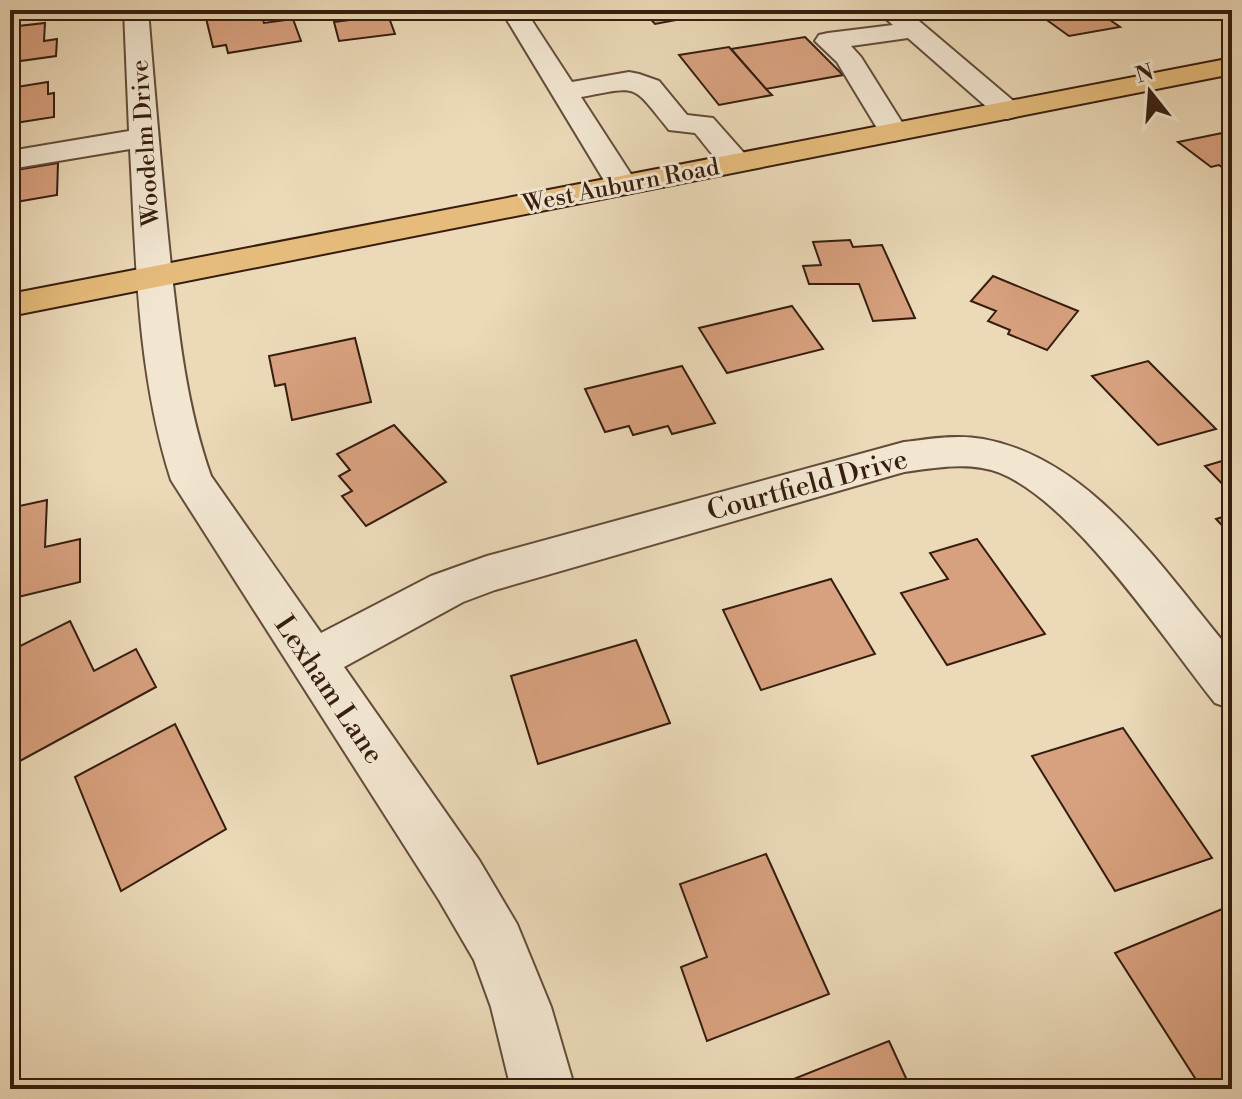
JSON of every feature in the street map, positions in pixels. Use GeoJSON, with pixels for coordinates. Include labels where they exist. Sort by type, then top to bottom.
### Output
{"type":"FeatureCollection","features":[{"type":"Feature","properties":{"kind":"main road","name":"West Auburn Road"},"geometry":{"type":"LineString","coordinates":[[10,305],[1232,66]]}},
{"type":"Feature","properties":{"kind":"street","name":"Woodelm Drive"},"geometry":{"type":"LineString","coordinates":[[136,10],[155,277]]}},
{"type":"Feature","properties":{"kind":"street"},"geometry":{"type":"LineString","coordinates":[[513,10],[622,185]]}},
{"type":"Feature","properties":{"kind":"street"},"geometry":{"type":"LineString","coordinates":[[891,10],[1007,110]]}},
{"type":"Feature","properties":{"kind":"street"},"geometry":{"type":"LineString","coordinates":[[893,132],[848,57],[828,41],[914,30]]}},
{"type":"Feature","properties":{"kind":"street"},"geometry":{"type":"LineString","coordinates":[[563,92],[629,80],[649,87],[679,124],[703,124],[737,162]]}},
{"type":"Feature","properties":{"kind":"street"},"geometry":{"type":"LineString","coordinates":[[10,160],[143,138]]}},
{"type":"Feature","properties":{"kind":"street","name":"Lexham Lane"},"geometry":{"type":"LineString","coordinates":[[155,277],[170,407],[178,443],[192,480],[459,880],[497,944],[521,1007],[543,1089]]}},
{"type":"Feature","properties":{"kind":"street","name":"Courtfield Drive"},"geometry":{"type":"LineString","coordinates":[[311,661],[447,589],[487,574],[904,457],[948,451],[1002,458],[1031,469],[1067,492],[1094,519],[1232,688]]}},
{"type":"Feature","properties":{"kind":"building"},"geometry":{"type":"Polygon","coordinates":[[[240,10],[243,19],[262,16],[264,23],[293,19],[301,41],[228,53],[226,45],[213,47],[205,14],[240,10]]]}},
{"type":"Feature","properties":{"kind":"building"},"geometry":{"type":"Polygon","coordinates":[[[601,10],[631,10],[634,13],[608,18],[601,10]]]}},
{"type":"Feature","properties":{"kind":"building"},"geometry":{"type":"Polygon","coordinates":[[[691,10],[697,16],[655,24],[644,12],[691,10]]]}},
{"type":"Feature","properties":{"kind":"building"},"geometry":{"type":"Polygon","coordinates":[[[1033,10],[1096,10],[1120,27],[1069,36],[1033,10]]]}},
{"type":"Feature","properties":{"kind":"building"},"geometry":{"type":"Polygon","coordinates":[[[388,15],[395,34],[339,41],[334,22],[388,15]]]}},
{"type":"Feature","properties":{"kind":"building"},"geometry":{"type":"Polygon","coordinates":[[[45,23],[44,41],[57,39],[56,56],[13,62],[10,27],[45,23]]]}},
{"type":"Feature","properties":{"kind":"building"},"geometry":{"type":"Polygon","coordinates":[[[805,37],[843,75],[766,89],[731,49],[805,37]]]}},
{"type":"Feature","properties":{"kind":"building"},"geometry":{"type":"Polygon","coordinates":[[[729,47],[772,95],[719,105],[679,55],[729,47]]]}},
{"type":"Feature","properties":{"kind":"building"},"geometry":{"type":"Polygon","coordinates":[[[48,82],[48,94],[54,93],[54,117],[15,123],[16,108],[10,109],[10,88],[48,82]]]}},
{"type":"Feature","properties":{"kind":"building"},"geometry":{"type":"Polygon","coordinates":[[[1232,131],[1232,175],[1219,165],[1211,167],[1178,142],[1232,131]]]}},
{"type":"Feature","properties":{"kind":"building"},"geometry":{"type":"Polygon","coordinates":[[[58,163],[57,195],[10,203],[10,171],[58,163]]]}},
{"type":"Feature","properties":{"kind":"building"},"geometry":{"type":"Polygon","coordinates":[[[850,240],[853,247],[882,245],[915,318],[873,321],[859,284],[809,284],[803,266],[821,265],[813,242],[850,240]]]}},
{"type":"Feature","properties":{"kind":"building"},"geometry":{"type":"Polygon","coordinates":[[[993,276],[1078,311],[1047,350],[1008,334],[1010,330],[988,321],[996,311],[971,301],[993,276]]]}},
{"type":"Feature","properties":{"kind":"building"},"geometry":{"type":"Polygon","coordinates":[[[792,306],[823,349],[727,373],[699,328],[792,306]]]}},
{"type":"Feature","properties":{"kind":"building"},"geometry":{"type":"Polygon","coordinates":[[[355,338],[371,402],[292,420],[285,384],[275,386],[269,356],[355,338]]]}},
{"type":"Feature","properties":{"kind":"building"},"geometry":{"type":"Polygon","coordinates":[[[1148,361],[1216,429],[1158,445],[1092,376],[1148,361]]]}},
{"type":"Feature","properties":{"kind":"building"},"geometry":{"type":"Polygon","coordinates":[[[682,366],[715,423],[672,434],[668,426],[633,435],[629,426],[605,432],[585,389],[682,366]]]}},
{"type":"Feature","properties":{"kind":"building"},"geometry":{"type":"Polygon","coordinates":[[[394,425],[446,482],[366,526],[342,496],[352,491],[339,476],[350,470],[337,454],[394,425]]]}},
{"type":"Feature","properties":{"kind":"building"},"geometry":{"type":"Polygon","coordinates":[[[1232,458],[1232,494],[1205,466],[1232,458]]]}},
{"type":"Feature","properties":{"kind":"building"},"geometry":{"type":"Polygon","coordinates":[[[47,500],[45,547],[80,539],[80,582],[10,599],[10,508],[47,500]]]}},
{"type":"Feature","properties":{"kind":"building"},"geometry":{"type":"Polygon","coordinates":[[[1232,514],[1232,536],[1216,519],[1232,514]]]}},
{"type":"Feature","properties":{"kind":"building"},"geometry":{"type":"Polygon","coordinates":[[[977,539],[1045,634],[947,665],[901,593],[948,579],[930,553],[977,539]]]}},
{"type":"Feature","properties":{"kind":"building"},"geometry":{"type":"Polygon","coordinates":[[[831,579],[875,654],[761,690],[723,610],[831,579]]]}},
{"type":"Feature","properties":{"kind":"building"},"geometry":{"type":"Polygon","coordinates":[[[70,621],[94,671],[136,649],[156,687],[18,762],[10,742],[10,651],[70,621]]]}},
{"type":"Feature","properties":{"kind":"building"},"geometry":{"type":"Polygon","coordinates":[[[636,640],[670,723],[538,764],[511,676],[636,640]]]}},
{"type":"Feature","properties":{"kind":"building"},"geometry":{"type":"Polygon","coordinates":[[[175,724],[226,829],[121,891],[75,777],[175,724]]]}},
{"type":"Feature","properties":{"kind":"building"},"geometry":{"type":"Polygon","coordinates":[[[1123,728],[1212,858],[1115,891],[1032,756],[1123,728]]]}},
{"type":"Feature","properties":{"kind":"building"},"geometry":{"type":"Polygon","coordinates":[[[766,854],[829,994],[707,1041],[681,967],[707,957],[680,884],[766,854]]]}},
{"type":"Feature","properties":{"kind":"building"},"geometry":{"type":"Polygon","coordinates":[[[1232,905],[1232,1089],[1202,1089],[1115,953],[1232,905]]]}},
{"type":"Feature","properties":{"kind":"building"},"geometry":{"type":"Polygon","coordinates":[[[889,1041],[911,1089],[783,1089],[781,1084],[889,1041]]]}}]}
